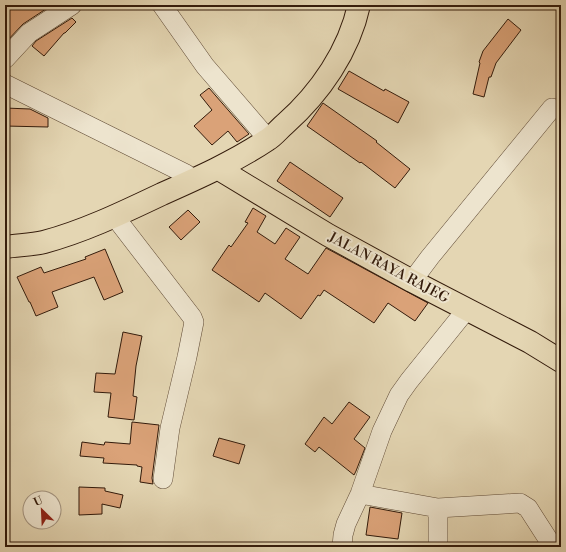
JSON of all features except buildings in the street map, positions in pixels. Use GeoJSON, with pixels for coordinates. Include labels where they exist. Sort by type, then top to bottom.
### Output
{"type":"FeatureCollection","features":[{"type":"Feature","properties":{"kind":"main road"},"geometry":{"type":"LineString","coordinates":[[5,247],[43,242],[115,216],[219,169],[268,139],[300,111],[327,78],[346,44],[359,5]]}},
{"type":"Feature","properties":{"kind":"main road","name":"JALAN RAYA RAJEG"},"geometry":{"type":"LineString","coordinates":[[219,169],[328,235],[412,281],[530,342],[561,361]]}},
{"type":"Feature","properties":{"kind":"street"},"geometry":{"type":"LineString","coordinates":[[5,59],[29,33],[72,5]]}},
{"type":"Feature","properties":{"kind":"street"},"geometry":{"type":"LineString","coordinates":[[162,5],[205,66],[268,139]]}},
{"type":"Feature","properties":{"kind":"street"},"geometry":{"type":"LineString","coordinates":[[5,84],[186,174],[194,180]]}},
{"type":"Feature","properties":{"kind":"street"},"geometry":{"type":"LineString","coordinates":[[412,281],[552,108]]}},
{"type":"Feature","properties":{"kind":"street"},"geometry":{"type":"LineString","coordinates":[[115,216],[192,317],[194,322],[170,428],[163,479]]}},
{"type":"Feature","properties":{"kind":"street"},"geometry":{"type":"LineString","coordinates":[[342,547],[346,524],[360,494],[382,431],[399,395],[467,309]]}},
{"type":"Feature","properties":{"kind":"street"},"geometry":{"type":"LineString","coordinates":[[360,494],[438,508],[520,503],[528,508],[553,547]]}},
{"type":"Feature","properties":{"kind":"street"},"geometry":{"type":"LineString","coordinates":[[438,508],[438,547]]}}]}
